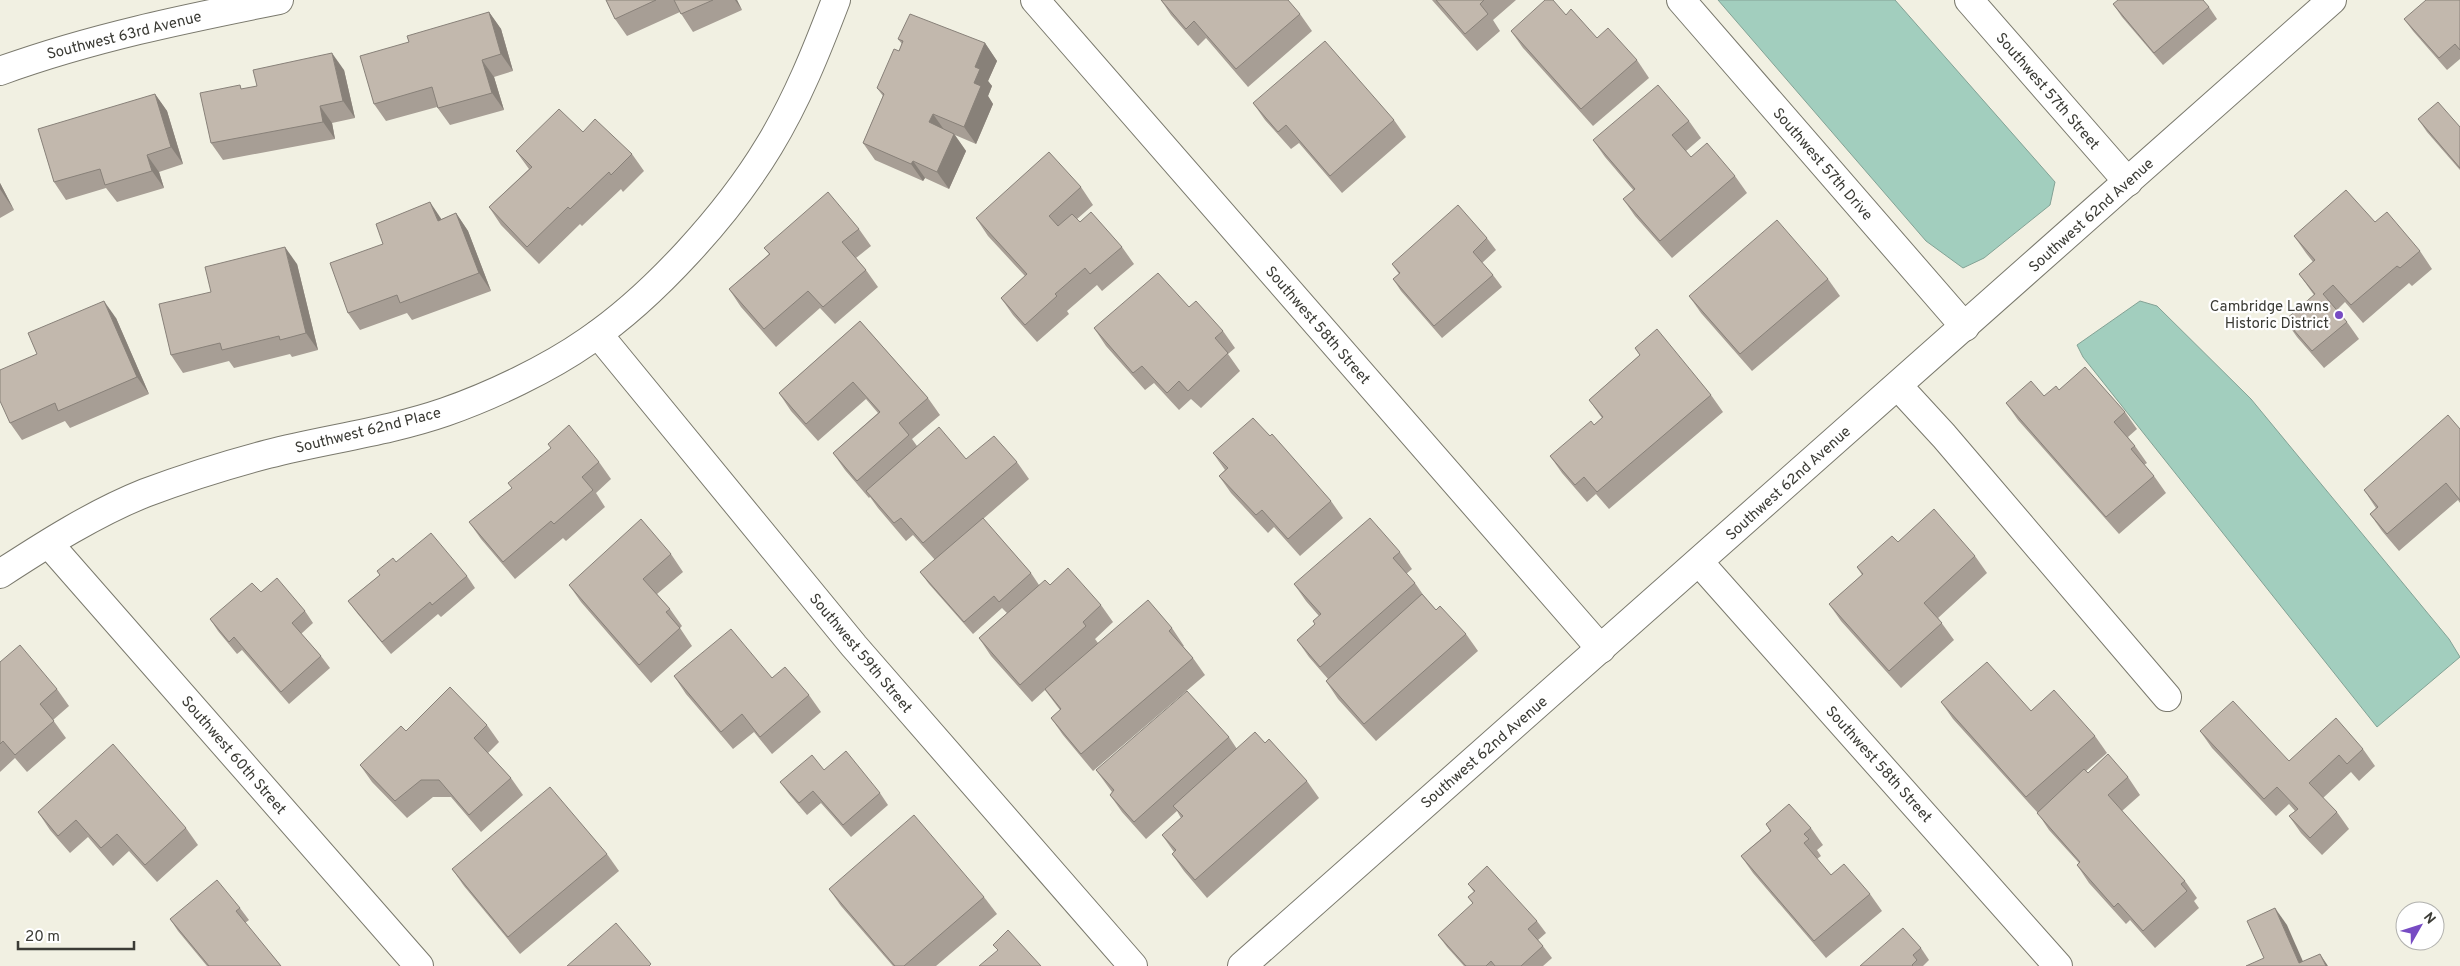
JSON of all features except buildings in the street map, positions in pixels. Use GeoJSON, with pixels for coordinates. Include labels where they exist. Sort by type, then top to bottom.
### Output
{"type":"FeatureCollection","features":[{"type":"Feature","properties":{"kind":"street","name":"Southwest 63rd Avenue"},"geometry":{"type":"LineString","coordinates":[[0,71],[38,57],[113,36],[198,15],[279,0]]}},
{"type":"Feature","properties":{"kind":"street","name":"Southwest 62nd Place"},"geometry":{"type":"LineString","coordinates":[[0,574],[49,544],[143,494],[205,472],[269,454],[402,424],[470,402],[550,363],[598,334],[677,263],[746,181],[792,104],[836,0]]}},
{"type":"Feature","properties":{"kind":"street","name":"Southwest 58th Street"},"geometry":{"type":"LineString","coordinates":[[1035,0],[1601,649]]}},
{"type":"Feature","properties":{"kind":"street","name":"Southwest 57th Drive"},"geometry":{"type":"LineString","coordinates":[[1681,0],[1965,327]]}},
{"type":"Feature","properties":{"kind":"street","name":"Southwest 57th Street"},"geometry":{"type":"LineString","coordinates":[[1969,0],[2128,182]]}},
{"type":"Feature","properties":{"kind":"street","name":"Southwest 62nd Avenue"},"geometry":{"type":"LineString","coordinates":[[1242,966],[2332,0]]}},
{"type":"Feature","properties":{"kind":"street","name":"Southwest 59th Street"},"geometry":{"type":"LineString","coordinates":[[598,334],[854,646],[1133,966]]}},
{"type":"Feature","properties":{"kind":"street"},"geometry":{"type":"LineString","coordinates":[[1898,386],[1950,443],[2167,697]]}},
{"type":"Feature","properties":{"kind":"street","name":"Southwest 60th Street"},"geometry":{"type":"LineString","coordinates":[[49,544],[419,966]]}},
{"type":"Feature","properties":{"kind":"street","name":"Southwest 58th Street"},"geometry":{"type":"LineString","coordinates":[[1699,562],[2058,966]]}},
{"type":"Feature","properties":{"kind":"shaded area"},"geometry":{"type":"Polygon","coordinates":[[[1718,0],[1895,0],[2055,182],[2050,205],[1984,258],[1963,268],[1926,241],[1718,0]]]}},
{"type":"Feature","properties":{"kind":"shaded area"},"geometry":{"type":"Polygon","coordinates":[[[2140,301],[2157,306],[2251,399],[2449,639],[2460,657],[2377,727],[2083,357],[2077,345],[2140,301]]]}},
{"type":"Feature","properties":{"kind":"place","name":"Cambridge Lawns Historic District"},"geometry":{"type":"Point","coordinates":[2339,315]}}]}
